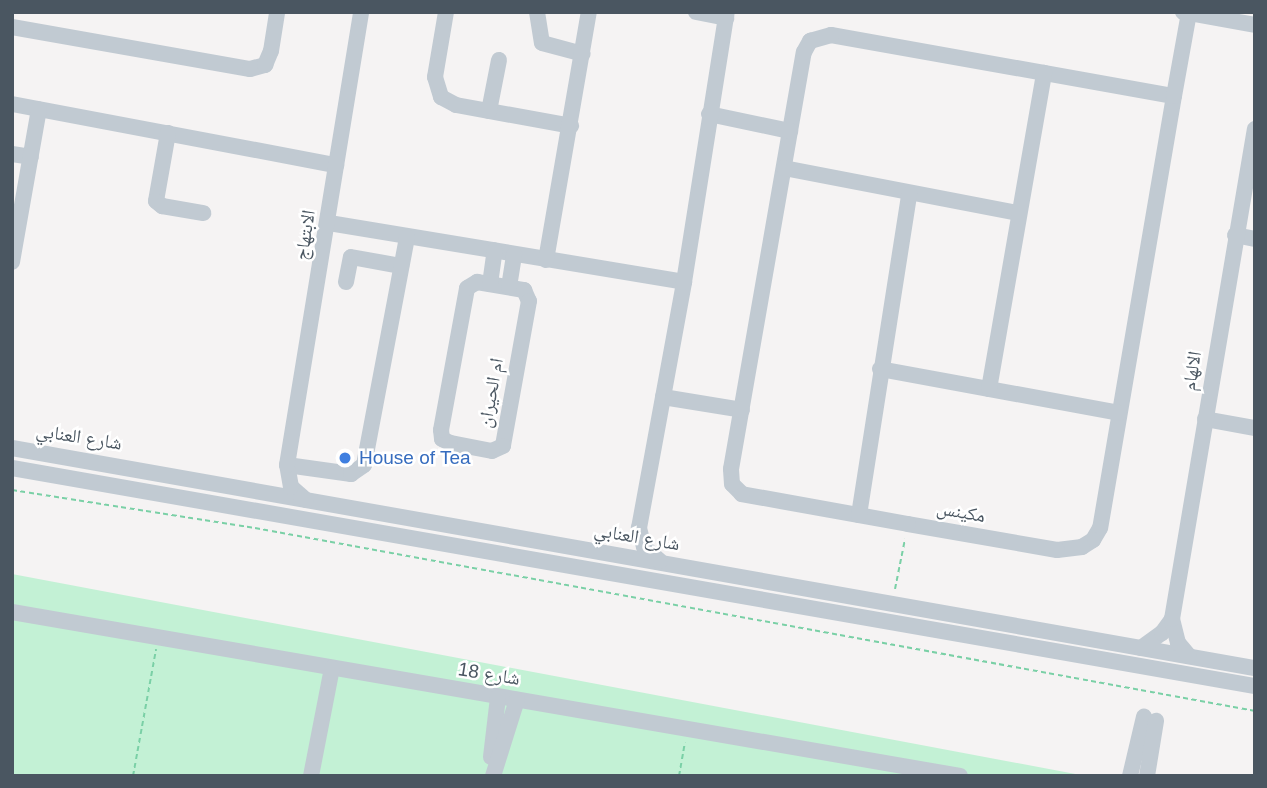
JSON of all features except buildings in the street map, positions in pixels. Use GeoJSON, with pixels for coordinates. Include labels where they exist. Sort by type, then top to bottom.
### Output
{"type":"FeatureCollection","features":[{"type":"Feature","properties":{"kind":"street"},"geometry":{"type":"LineString","coordinates":[[12,27],[250,69],[265,65],[271,51],[277,12]]}},
{"type":"Feature","properties":{"kind":"street","name":"الابتهاج"},"geometry":{"type":"LineString","coordinates":[[287,465],[329,223],[361,12]]}},
{"type":"Feature","properties":{"kind":"street"},"geometry":{"type":"LineString","coordinates":[[446,12],[436,87],[447,102],[571,126]]}},
{"type":"Feature","properties":{"kind":"street"},"geometry":{"type":"LineString","coordinates":[[537,12],[542,43],[583,54]]}},
{"type":"Feature","properties":{"kind":"street"},"geometry":{"type":"LineString","coordinates":[[546,260],[589,12]]}},
{"type":"Feature","properties":{"kind":"street"},"geometry":{"type":"LineString","coordinates":[[663,563],[644,547],[639,528],[684,282],[727,15],[696,12]]}},
{"type":"Feature","properties":{"kind":"street"},"geometry":{"type":"LineString","coordinates":[[1186,13],[1255,24]]}},
{"type":"Feature","properties":{"kind":"street","name":"مكينس"},"geometry":{"type":"LineString","coordinates":[[1174,96],[831,35],[818,36],[810,41],[804,52],[741,410],[730,478],[736,491],[1057,550],[1082,547],[1093,540],[1100,527],[1174,96],[1186,13]]}},
{"type":"Feature","properties":{"kind":"street"},"geometry":{"type":"LineString","coordinates":[[489,111],[499,60]]}},
{"type":"Feature","properties":{"kind":"street"},"geometry":{"type":"LineString","coordinates":[[989,390],[1044,73]]}},
{"type":"Feature","properties":{"kind":"street"},"geometry":{"type":"LineString","coordinates":[[12,104],[336,165]]}},
{"type":"Feature","properties":{"kind":"street"},"geometry":{"type":"LineString","coordinates":[[12,262],[39,109]]}},
{"type":"Feature","properties":{"kind":"street"},"geometry":{"type":"LineString","coordinates":[[709,114],[790,131]]}},
{"type":"Feature","properties":{"kind":"street","name":"الالهام"},"geometry":{"type":"LineString","coordinates":[[1172,619],[1255,129]]}},
{"type":"Feature","properties":{"kind":"street"},"geometry":{"type":"LineString","coordinates":[[168,133],[156,201],[162,206],[203,213]]}},
{"type":"Feature","properties":{"kind":"street"},"geometry":{"type":"LineString","coordinates":[[12,154],[31,158]]}},
{"type":"Feature","properties":{"kind":"street"},"geometry":{"type":"LineString","coordinates":[[784,168],[1018,213]]}},
{"type":"Feature","properties":{"kind":"street"},"geometry":{"type":"LineString","coordinates":[[859,514],[909,194]]}},
{"type":"Feature","properties":{"kind":"street"},"geometry":{"type":"LineString","coordinates":[[329,223],[684,282]]}},
{"type":"Feature","properties":{"kind":"street"},"geometry":{"type":"LineString","coordinates":[[1235,235],[1255,239]]}},
{"type":"Feature","properties":{"kind":"street"},"geometry":{"type":"LineString","coordinates":[[287,465],[351,474],[364,465],[407,237]]}},
{"type":"Feature","properties":{"kind":"street"},"geometry":{"type":"LineString","coordinates":[[495,250],[490,284],[509,287],[514,254]]}},
{"type":"Feature","properties":{"kind":"street"},"geometry":{"type":"LineString","coordinates":[[346,282],[351,257],[401,266]]}},
{"type":"Feature","properties":{"kind":"street","name":"ام الحيران"},"geometry":{"type":"LineString","coordinates":[[490,284],[477,282],[467,288],[441,430],[442,439],[450,443],[492,451],[502,446],[529,301],[524,290],[509,287]]}},
{"type":"Feature","properties":{"kind":"street"},"geometry":{"type":"LineString","coordinates":[[880,369],[1119,413]]}},
{"type":"Feature","properties":{"kind":"street"},"geometry":{"type":"LineString","coordinates":[[663,397],[741,410]]}},
{"type":"Feature","properties":{"kind":"street"},"geometry":{"type":"LineString","coordinates":[[1205,419],[1255,428]]}},
{"type":"Feature","properties":{"kind":"street","name":"شارع العنابي"},"geometry":{"type":"LineString","coordinates":[[12,448],[1255,668]]}},
{"type":"Feature","properties":{"kind":"street"},"geometry":{"type":"LineString","coordinates":[[257,491],[275,480],[287,465]]}},
{"type":"Feature","properties":{"kind":"street"},"geometry":{"type":"LineString","coordinates":[[287,465],[291,487],[306,500]]}},
{"type":"Feature","properties":{"kind":"street"},"geometry":{"type":"LineString","coordinates":[[12,468],[1255,687]]}},
{"type":"Feature","properties":{"kind":"street"},"geometry":{"type":"LineString","coordinates":[[613,553],[639,528]]}},
{"type":"Feature","properties":{"kind":"street","name":"شارع 18"},"geometry":{"type":"LineString","coordinates":[[12,612],[960,776]]}},
{"type":"Feature","properties":{"kind":"street"},"geometry":{"type":"LineString","coordinates":[[1141,648],[1162,633],[1172,619]]}},
{"type":"Feature","properties":{"kind":"street"},"geometry":{"type":"LineString","coordinates":[[1172,619],[1178,643],[1189,656]]}},
{"type":"Feature","properties":{"kind":"street"},"geometry":{"type":"LineString","coordinates":[[311,776],[332,668]]}},
{"type":"Feature","properties":{"kind":"street"},"geometry":{"type":"LineString","coordinates":[[493,774],[492,754],[499,697]]}},
{"type":"Feature","properties":{"kind":"street"},"geometry":{"type":"LineString","coordinates":[[493,774],[517,700]]}},
{"type":"Feature","properties":{"kind":"street"},"geometry":{"type":"LineString","coordinates":[[1130,776],[1144,748],[1150,719]]}},
{"type":"Feature","properties":{"kind":"street"},"geometry":{"type":"LineString","coordinates":[[1115,776],[1144,748]]}},
{"type":"Feature","properties":{"kind":"street"},"geometry":{"type":"LineString","coordinates":[[1144,748],[1147,776]]}},
{"type":"Feature","properties":{"kind":"street"},"geometry":{"type":"LineString","coordinates":[[1144,748],[1156,776]]}},
{"type":"Feature","properties":{"kind":"path"},"geometry":{"type":"LineString","coordinates":[[12,490],[255,528],[1255,710]]}},
{"type":"Feature","properties":{"kind":"path"},"geometry":{"type":"LineString","coordinates":[[892,603],[908,524]]}},
{"type":"Feature","properties":{"kind":"path"},"geometry":{"type":"LineString","coordinates":[[133,776],[158,637]]}},
{"type":"Feature","properties":{"kind":"path"},"geometry":{"type":"LineString","coordinates":[[679,776],[688,728]]}},
{"type":"Feature","properties":{"kind":"green space"},"geometry":{"type":"Polygon","coordinates":[[[12,574],[1086,776],[12,776],[12,574]]]}},
{"type":"Feature","properties":{"kind":"place","name":"House of Tea"},"geometry":{"type":"Point","coordinates":[345,458]}}]}
